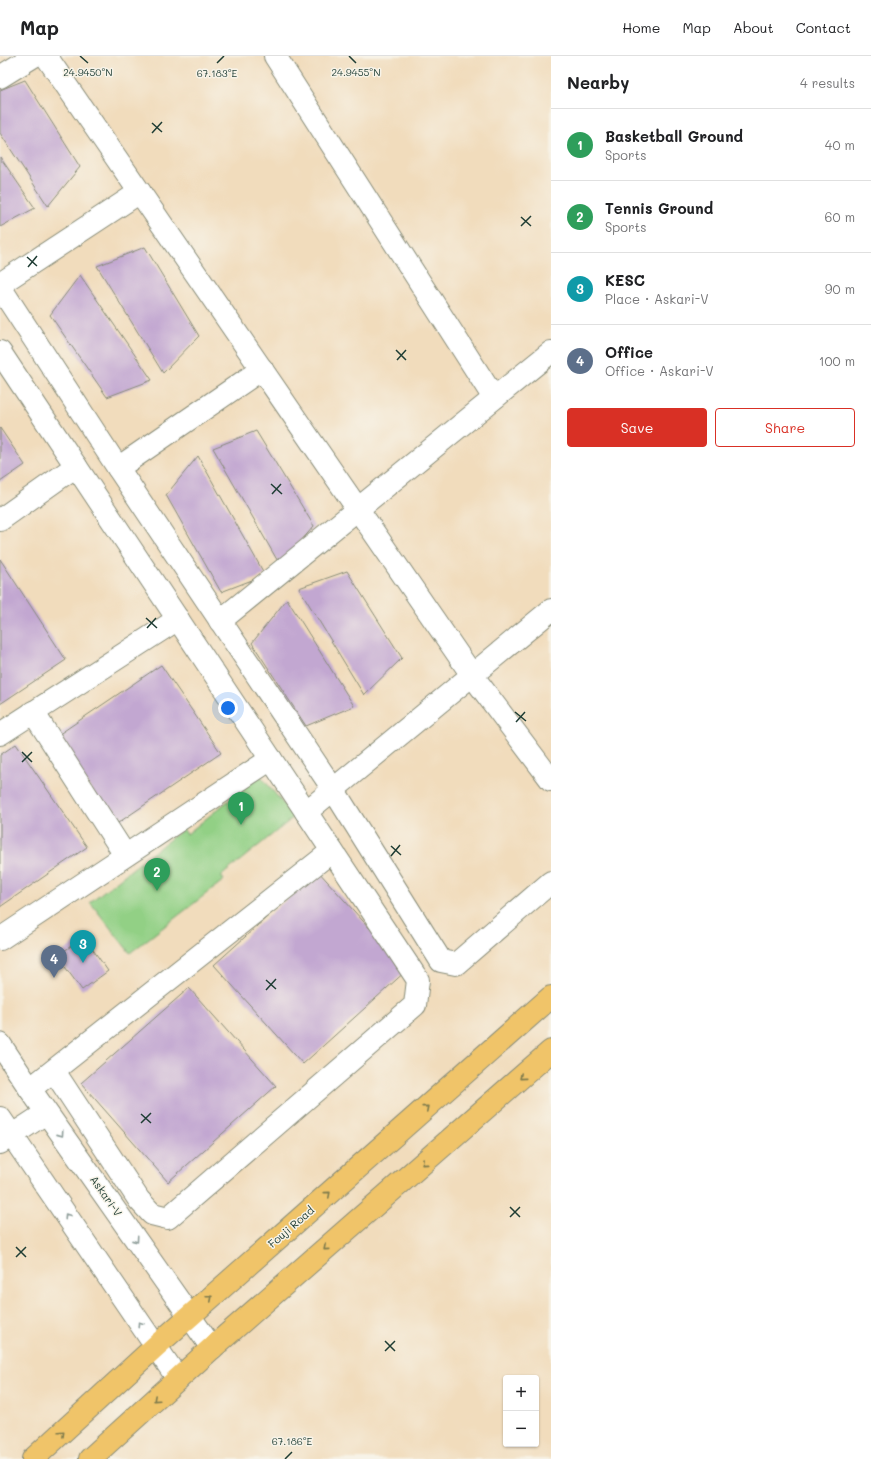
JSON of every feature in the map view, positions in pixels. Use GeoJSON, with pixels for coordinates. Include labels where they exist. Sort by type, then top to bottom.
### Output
{"type":"FeatureCollection","features":[{"type":"Feature","properties":{"kind":"main road","name":"Fouji Road"},"geometry":{"type":"LineString","coordinates":[[33,1459],[156,1346],[551,997]]}},
{"type":"Feature","properties":{"kind":"main road"},"geometry":{"type":"LineString","coordinates":[[90,1459],[212,1348],[551,1051]]}},
{"type":"Feature","properties":{"kind":"street"},"geometry":{"type":"LineString","coordinates":[[0,76],[34,56]]}},
{"type":"Feature","properties":{"kind":"street"},"geometry":{"type":"LineString","coordinates":[[46,56],[472,675],[551,780]]}},
{"type":"Feature","properties":{"kind":"street"},"geometry":{"type":"LineString","coordinates":[[274,56],[494,398]]}},
{"type":"Feature","properties":{"kind":"street"},"geometry":{"type":"LineString","coordinates":[[0,284],[140,192]]}},
{"type":"Feature","properties":{"kind":"street"},"geometry":{"type":"LineString","coordinates":[[0,287],[118,468],[333,789],[441,961],[456,964],[551,882]]}},
{"type":"Feature","properties":{"kind":"street"},"geometry":{"type":"LineString","coordinates":[[0,352],[418,980],[415,1005],[168,1218],[152,1214],[139,1200],[54,1071]]}},
{"type":"Feature","properties":{"kind":"street"},"geometry":{"type":"LineString","coordinates":[[220,621],[551,352]]}},
{"type":"Feature","properties":{"kind":"street"},"geometry":{"type":"LineString","coordinates":[[118,468],[262,368]]}},
{"type":"Feature","properties":{"kind":"street"},"geometry":{"type":"LineString","coordinates":[[0,520],[76,466]]}},
{"type":"Feature","properties":{"kind":"street"},"geometry":{"type":"LineString","coordinates":[[306,812],[551,610]]}},
{"type":"Feature","properties":{"kind":"street"},"geometry":{"type":"LineString","coordinates":[[0,734],[178,619]]}},
{"type":"Feature","properties":{"kind":"street"},"geometry":{"type":"LineString","coordinates":[[33,712],[125,855]]}},
{"type":"Feature","properties":{"kind":"street"},"geometry":{"type":"LineString","coordinates":[[0,939],[271,758]]}},
{"type":"Feature","properties":{"kind":"street"},"geometry":{"type":"LineString","coordinates":[[30,1089],[332,851]]}},
{"type":"Feature","properties":{"kind":"street","name":"Askari-V"},"geometry":{"type":"LineString","coordinates":[[0,1044],[46,1113],[212,1348]]}},
{"type":"Feature","properties":{"kind":"street"},"geometry":{"type":"LineString","coordinates":[[46,1113],[4,1132],[178,1379]]}},
{"type":"Feature","properties":{"kind":"green space"},"geometry":{"type":"Polygon","coordinates":[[[260,775],[294,817],[221,876],[224,880],[130,953],[90,902],[183,829],[187,834],[260,775]]]}},
{"type":"Feature","properties":{"kind":"building"},"geometry":{"type":"Polygon","coordinates":[[[25,80],[80,167],[48,206],[0,133],[0,90],[25,80]]]}},
{"type":"Feature","properties":{"kind":"building"},"geometry":{"type":"Polygon","coordinates":[[[0,157],[35,208],[0,227],[0,157]]]}},
{"type":"Feature","properties":{"kind":"building"},"geometry":{"type":"Polygon","coordinates":[[[145,247],[199,336],[163,373],[97,266],[145,247]]]}},
{"type":"Feature","properties":{"kind":"building"},"geometry":{"type":"Polygon","coordinates":[[[80,275],[152,380],[107,397],[50,315],[80,275]]]}},
{"type":"Feature","properties":{"kind":"building"},"geometry":{"type":"Polygon","coordinates":[[[0,428],[25,465],[0,482],[0,428]]]}},
{"type":"Feature","properties":{"kind":"building"},"geometry":{"type":"Polygon","coordinates":[[[256,431],[314,526],[280,565],[213,448],[256,431]]]}},
{"type":"Feature","properties":{"kind":"building"},"geometry":{"type":"Polygon","coordinates":[[[198,456],[265,575],[221,592],[166,495],[198,456]]]}},
{"type":"Feature","properties":{"kind":"building"},"geometry":{"type":"Polygon","coordinates":[[[0,559],[66,660],[0,704],[0,559]]]}},
{"type":"Feature","properties":{"kind":"building"},"geometry":{"type":"Polygon","coordinates":[[[347,571],[402,658],[364,695],[299,588],[347,571]]]}},
{"type":"Feature","properties":{"kind":"building"},"geometry":{"type":"Polygon","coordinates":[[[287,599],[354,706],[306,726],[252,643],[287,599]]]}},
{"type":"Feature","properties":{"kind":"building"},"geometry":{"type":"Polygon","coordinates":[[[161,665],[221,753],[115,825],[55,737],[161,665]]]}},
{"type":"Feature","properties":{"kind":"building"},"geometry":{"type":"Polygon","coordinates":[[[16,744],[87,847],[0,907],[0,755],[16,744]]]}},
{"type":"Feature","properties":{"kind":"building"},"geometry":{"type":"Polygon","coordinates":[[[318,871],[407,970],[303,1064],[214,965],[318,871]]]}},
{"type":"Feature","properties":{"kind":"building"},"geometry":{"type":"Polygon","coordinates":[[[84,937],[108,971],[82,990],[57,956],[84,937]]]}},
{"type":"Feature","properties":{"kind":"building"},"geometry":{"type":"Polygon","coordinates":[[[189,988],[276,1086],[168,1182],[81,1083],[189,988]]]}},
{"type":"Feature","properties":{"kind":"place","name":"Basketball Ground"},"geometry":{"type":"Point","coordinates":[241,825]}},
{"type":"Feature","properties":{"kind":"place","name":"Tennis Ground"},"geometry":{"type":"Point","coordinates":[157,891]}},
{"type":"Feature","properties":{"kind":"place","name":"KESC"},"geometry":{"type":"Point","coordinates":[83,963]}},
{"type":"Feature","properties":{"kind":"place","name":"Office"},"geometry":{"type":"Point","coordinates":[54,978]}}]}
